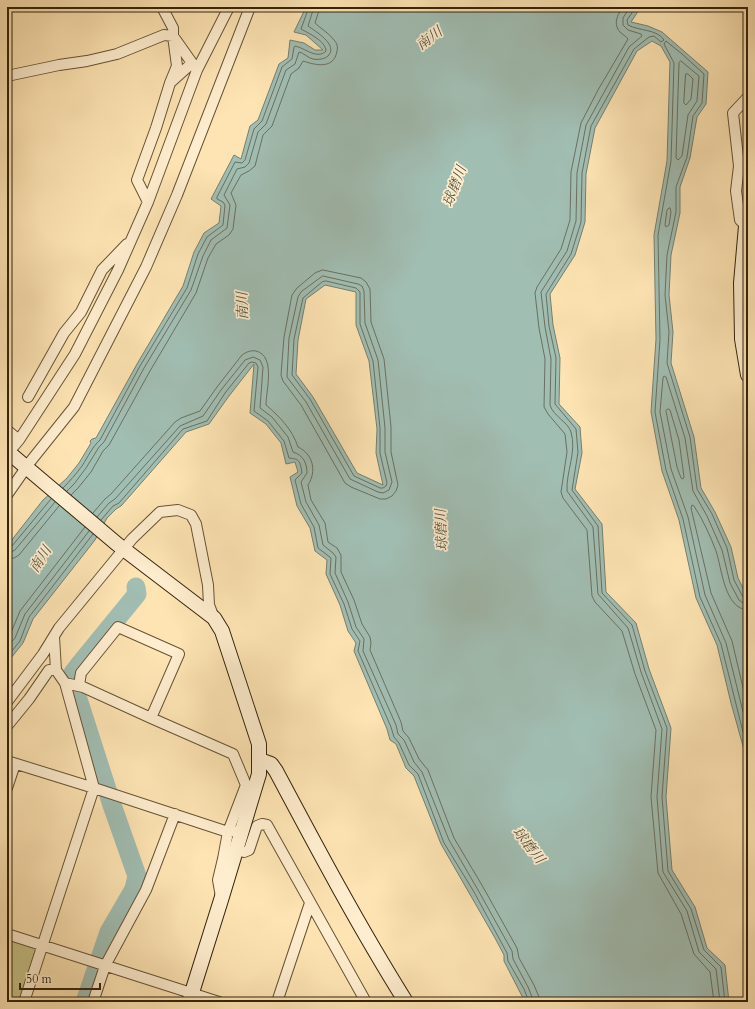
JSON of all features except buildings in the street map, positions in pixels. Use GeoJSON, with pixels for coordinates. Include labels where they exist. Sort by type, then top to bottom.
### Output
{"type":"FeatureCollection","features":[{"type":"Feature","properties":{"kind":"street"},"geometry":{"type":"LineString","coordinates":[[13,446],[75,354],[118,270],[148,202],[194,67],[229,7]]}},
{"type":"Feature","properties":{"kind":"street"},"geometry":{"type":"LineString","coordinates":[[7,495],[30,471],[74,407],[146,267],[177,194],[250,7]]}},
{"type":"Feature","properties":{"kind":"street"},"geometry":{"type":"LineString","coordinates":[[148,202],[137,180],[177,66],[173,28],[163,9]]}},
{"type":"Feature","properties":{"kind":"street"},"geometry":{"type":"LineString","coordinates":[[7,76],[102,58],[117,54],[164,35],[173,36],[194,67]]}},
{"type":"Feature","properties":{"kind":"street"},"geometry":{"type":"LineString","coordinates":[[170,83],[194,67]]}},
{"type":"Feature","properties":{"kind":"street"},"geometry":{"type":"LineString","coordinates":[[748,97],[733,113],[739,166],[736,190],[740,220],[747,221],[741,283],[742,339],[748,375]]}},
{"type":"Feature","properties":{"kind":"street"},"geometry":{"type":"LineString","coordinates":[[28,397],[64,333],[81,312],[102,270],[132,240]]}},
{"type":"Feature","properties":{"kind":"street"},"geometry":{"type":"LineString","coordinates":[[7,430],[13,446],[30,471],[120,546],[214,618]]}},
{"type":"Feature","properties":{"kind":"street"},"geometry":{"type":"LineString","coordinates":[[7,702],[120,546],[160,512],[178,510],[191,515],[196,524],[208,585],[209,605],[214,618],[222,631],[259,744],[260,760],[258,774],[225,854],[218,880],[221,900]]}},
{"type":"Feature","properties":{"kind":"street"},"geometry":{"type":"LineString","coordinates":[[24,1002],[42,945],[97,789],[74,684],[118,627],[179,654],[150,718]]}},
{"type":"Feature","properties":{"kind":"street"},"geometry":{"type":"LineString","coordinates":[[54,637],[56,670]]}},
{"type":"Feature","properties":{"kind":"street"},"geometry":{"type":"LineString","coordinates":[[7,726],[29,699],[49,670],[56,670],[74,684],[233,754],[246,784],[234,833],[236,850],[190,998]]}},
{"type":"Feature","properties":{"kind":"street"},"geometry":{"type":"LineString","coordinates":[[260,760],[271,764],[276,772],[338,888],[406,1002]]}},
{"type":"Feature","properties":{"kind":"street"},"geometry":{"type":"LineString","coordinates":[[7,788],[11,763],[234,833]]}},
{"type":"Feature","properties":{"kind":"street"},"geometry":{"type":"LineString","coordinates":[[93,1002],[102,965],[146,890],[175,814]]}},
{"type":"Feature","properties":{"kind":"street"},"geometry":{"type":"LineString","coordinates":[[236,850],[244,852],[249,850],[257,826],[262,824],[267,825],[365,1002]]}},
{"type":"Feature","properties":{"kind":"street"},"geometry":{"type":"LineString","coordinates":[[277,1002],[310,903]]}},
{"type":"Feature","properties":{"kind":"street"},"geometry":{"type":"LineString","coordinates":[[7,934],[102,965],[190,998],[218,1002]]}},
{"type":"Feature","properties":{"kind":"shaded area"},"geometry":{"type":"Polygon","coordinates":[[[7,937],[42,945],[24,1002],[7,1002],[7,937]]]}},
{"type":"Feature","properties":{"kind":"water"},"geometry":{"type":"Polygon","coordinates":[[[306,7],[641,7],[631,22],[648,26],[662,32],[708,72],[706,104],[697,117],[690,158],[680,187],[680,213],[671,255],[669,295],[673,332],[671,363],[694,437],[701,488],[715,512],[731,547],[738,578],[748,598],[748,764],[717,645],[696,598],[679,520],[662,471],[651,412],[656,339],[654,235],[667,161],[670,62],[661,46],[652,41],[637,51],[595,128],[586,174],[585,222],[575,255],[550,294],[553,325],[560,358],[559,404],[580,427],[582,453],[575,489],[602,524],[606,592],[636,623],[649,669],[671,728],[666,797],[672,870],[695,907],[707,948],[725,965],[729,1002],[525,1002],[504,961],[504,955],[495,938],[441,844],[414,776],[406,768],[396,744],[390,740],[387,729],[354,651],[356,643],[348,631],[340,605],[326,574],[327,560],[315,551],[310,528],[297,506],[290,477],[298,472],[295,462],[286,464],[281,443],[266,424],[250,413],[254,364],[209,424],[186,432],[121,506],[107,518],[95,540],[33,619],[23,643],[11,658],[7,656],[7,546],[43,500],[67,478],[79,463],[91,443],[90,441],[96,438],[183,286],[194,252],[204,233],[219,223],[221,206],[211,199],[234,155],[241,159],[250,126],[258,120],[279,64],[288,58],[290,40],[304,43],[315,50],[323,50],[306,35],[294,32],[306,7]],[[325,285],[306,299],[298,340],[296,374],[313,397],[357,473],[383,485],[376,453],[377,429],[369,361],[356,325],[356,292],[325,285]]]}},
{"type":"Feature","properties":{"kind":"waterway"},"geometry":{"type":"LineString","coordinates":[[85,1002],[109,932],[134,889],[137,876],[112,805],[77,696],[73,673],[137,594],[136,587]]}},
{"type":"Feature","properties":{"kind":"water label","name":"南川"},"geometry":{"type":"Point","coordinates":[429,38]}},
{"type":"Feature","properties":{"kind":"water label","name":"球磨川"},"geometry":{"type":"Point","coordinates":[454,186]}},
{"type":"Feature","properties":{"kind":"water label","name":"南川"},"geometry":{"type":"Point","coordinates":[242,306]}},
{"type":"Feature","properties":{"kind":"water label","name":"球磨川"},"geometry":{"type":"Point","coordinates":[441,530]}},
{"type":"Feature","properties":{"kind":"water label","name":"南川"},"geometry":{"type":"Point","coordinates":[40,559]}},
{"type":"Feature","properties":{"kind":"water label","name":"球磨川"},"geometry":{"type":"Point","coordinates":[529,845]}}]}
